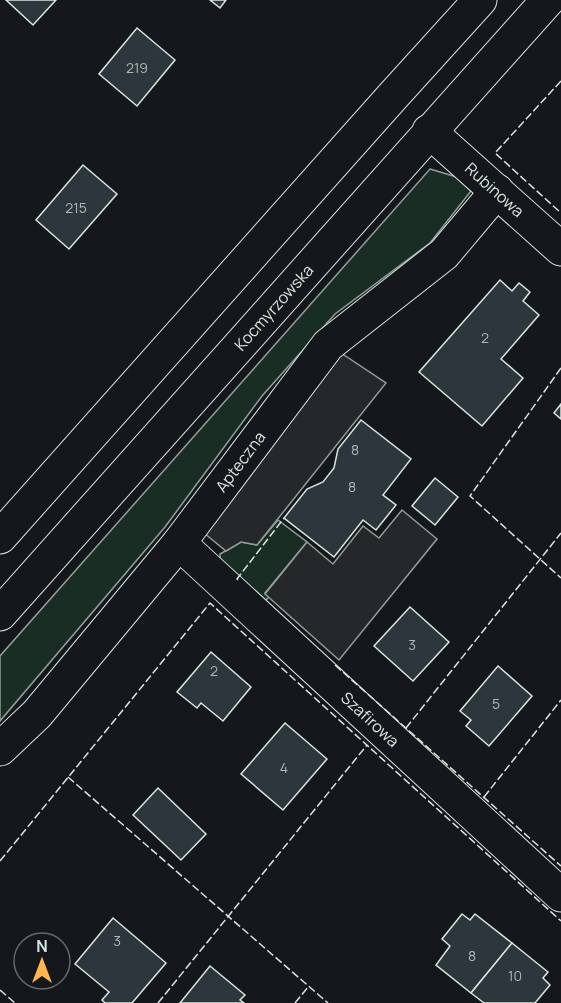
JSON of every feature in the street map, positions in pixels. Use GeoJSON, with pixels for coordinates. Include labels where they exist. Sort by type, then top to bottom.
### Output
{"type":"FeatureCollection","features":[{"type":"Feature","properties":{"kind":"main road"},"geometry":{"type":"LineString","coordinates":[[0,537],[480,0]]}},
{"type":"Feature","properties":{"kind":"main road","name":"Kocmyrzowska"},"geometry":{"type":"LineString","coordinates":[[0,614],[548,0]]}},
{"type":"Feature","properties":{"kind":"main road","name":"Rubinowa"},"geometry":{"type":"LineString","coordinates":[[429,131],[561,249]]}},
{"type":"Feature","properties":{"kind":"main road","name":"Apteczna"},"geometry":{"type":"LineString","coordinates":[[0,749],[37,714],[178,543],[328,345],[444,254],[497,191]]}},
{"type":"Feature","properties":{"kind":"main road","name":"Szafirowa"},"geometry":{"type":"LineString","coordinates":[[178,543],[561,895]]}},
{"type":"Feature","properties":{"kind":"green space"},"geometry":{"type":"Polygon","coordinates":[[[430,169],[460,178],[471,191],[430,243],[335,314],[262,396],[165,527],[0,721],[0,656],[430,169]]]}},
{"type":"Feature","properties":{"kind":"green space"},"geometry":{"type":"Polygon","coordinates":[[[278,520],[307,542],[265,593],[269,597],[261,600],[220,562],[220,554],[241,542],[257,545],[278,520]]]}},
{"type":"Feature","properties":{"kind":"shaded area"},"geometry":{"type":"Polygon","coordinates":[[[341,353],[386,383],[257,545],[241,542],[226,551],[204,533],[341,353]]]}},
{"type":"Feature","properties":{"kind":"shaded area"},"geometry":{"type":"Polygon","coordinates":[[[402,510],[437,539],[339,660],[265,594],[307,542],[333,564],[363,526],[379,538],[402,510]]]}},
{"type":"Feature","properties":{"kind":"building"},"geometry":{"type":"Polygon","coordinates":[[[6,0],[56,0],[33,25],[6,0]]]}},
{"type":"Feature","properties":{"kind":"building"},"geometry":{"type":"Polygon","coordinates":[[[210,0],[226,0],[220,8],[210,0]]]}},
{"type":"Feature","properties":{"kind":"building"},"geometry":{"type":"Polygon","coordinates":[[[137,28],[175,60],[137,106],[99,74],[137,28]]]}},
{"type":"Feature","properties":{"kind":"building"},"geometry":{"type":"Polygon","coordinates":[[[83,165],[117,194],[69,249],[36,220],[83,165]]]}},
{"type":"Feature","properties":{"kind":"building"},"geometry":{"type":"Polygon","coordinates":[[[500,280],[512,291],[519,283],[530,292],[523,301],[539,315],[501,359],[523,378],[482,426],[419,372],[500,280]]]}},
{"type":"Feature","properties":{"kind":"building"},"geometry":{"type":"Polygon","coordinates":[[[561,404],[561,419],[554,413],[561,404]]]}},
{"type":"Feature","properties":{"kind":"building"},"geometry":{"type":"Polygon","coordinates":[[[361,420],[411,459],[383,495],[396,505],[376,530],[363,520],[334,557],[284,518],[307,489],[323,482],[334,468],[338,449],[361,420]]]}},
{"type":"Feature","properties":{"kind":"building"},"geometry":{"type":"Polygon","coordinates":[[[435,478],[458,497],[435,525],[412,506],[435,478]]]}},
{"type":"Feature","properties":{"kind":"building"},"geometry":{"type":"Polygon","coordinates":[[[410,607],[449,642],[413,681],[374,646],[410,607]]]}},
{"type":"Feature","properties":{"kind":"building"},"geometry":{"type":"Polygon","coordinates":[[[211,652],[251,687],[223,721],[201,703],[197,708],[177,692],[211,652]]]}},
{"type":"Feature","properties":{"kind":"building"},"geometry":{"type":"Polygon","coordinates":[[[498,666],[532,696],[489,746],[466,726],[471,720],[460,711],[498,666]]]}},
{"type":"Feature","properties":{"kind":"building"},"geometry":{"type":"Polygon","coordinates":[[[285,723],[327,759],[283,810],[241,774],[285,723]]]}},
{"type":"Feature","properties":{"kind":"building"},"geometry":{"type":"Polygon","coordinates":[[[158,788],[206,834],[181,860],[133,815],[158,788]]]}},
{"type":"Feature","properties":{"kind":"building"},"geometry":{"type":"Polygon","coordinates":[[[462,914],[470,920],[475,914],[512,943],[471,993],[436,965],[450,946],[442,939],[462,914]]]}},
{"type":"Feature","properties":{"kind":"building"},"geometry":{"type":"Polygon","coordinates":[[[113,918],[166,963],[132,1003],[105,1003],[102,1000],[109,992],[75,964],[113,918]]]}},
{"type":"Feature","properties":{"kind":"building"},"geometry":{"type":"Polygon","coordinates":[[[512,943],[548,972],[543,978],[550,985],[535,1003],[484,1003],[471,993],[512,943]]]}},
{"type":"Feature","properties":{"kind":"building"},"geometry":{"type":"Polygon","coordinates":[[[210,966],[245,995],[240,1000],[244,1003],[180,1003],[210,966]]]}},
{"type":"Feature","properties":{"kind":"fence"},"geometry":{"type":"LineString","coordinates":[[561,81],[495,153],[561,213]]}},
{"type":"Feature","properties":{"kind":"fence"},"geometry":{"type":"LineString","coordinates":[[561,368],[470,496],[561,578]]}},
{"type":"Feature","properties":{"kind":"fence"},"geometry":{"type":"LineString","coordinates":[[238,580],[284,518]]}},
{"type":"Feature","properties":{"kind":"fence"},"geometry":{"type":"LineString","coordinates":[[406,728],[561,533]]}},
{"type":"Feature","properties":{"kind":"fence"},"geometry":{"type":"LineString","coordinates":[[0,861],[210,603],[561,921]]}},
{"type":"Feature","properties":{"kind":"fence"},"geometry":{"type":"LineString","coordinates":[[335,665],[561,866]]}},
{"type":"Feature","properties":{"kind":"fence"},"geometry":{"type":"LineString","coordinates":[[484,797],[561,700]]}},
{"type":"Feature","properties":{"kind":"fence"},"geometry":{"type":"LineString","coordinates":[[158,1003],[367,745]]}},
{"type":"Feature","properties":{"kind":"fence"},"geometry":{"type":"LineString","coordinates":[[68,777],[328,1003]]}},
{"type":"Feature","properties":{"kind":"fence"},"geometry":{"type":"LineString","coordinates":[[295,1003],[309,986]]}},
{"type":"Feature","properties":{"kind":"fence"},"geometry":{"type":"LineString","coordinates":[[0,990],[15,1003]]}}]}
